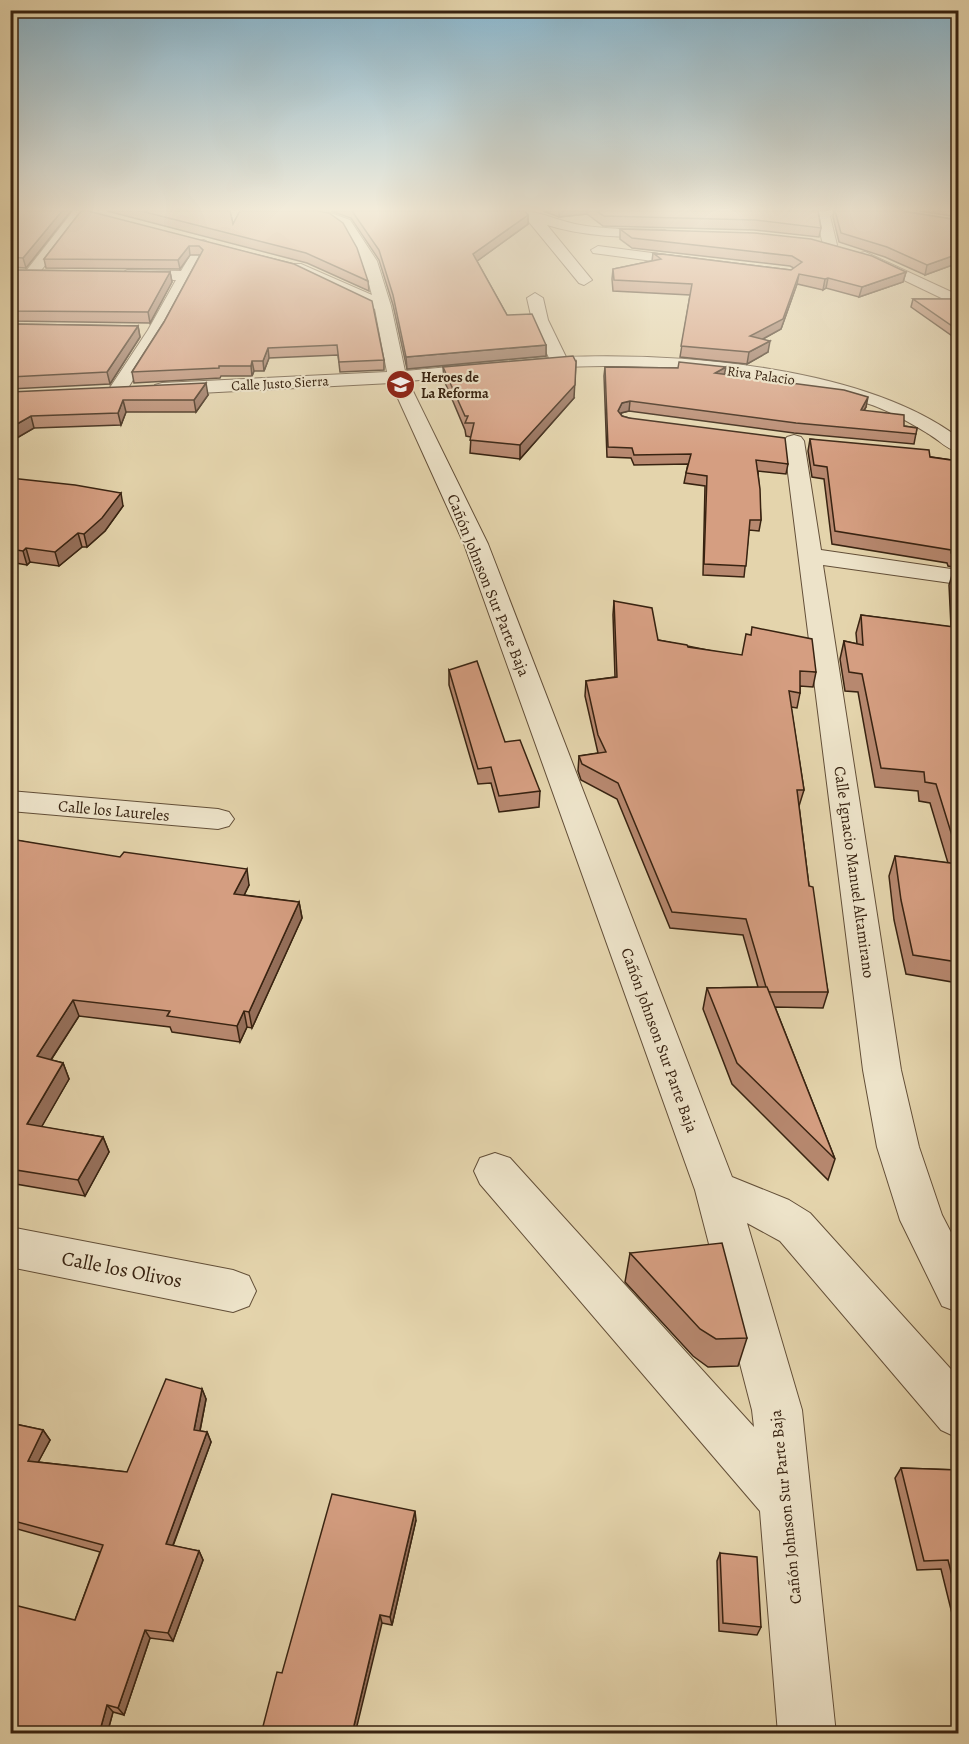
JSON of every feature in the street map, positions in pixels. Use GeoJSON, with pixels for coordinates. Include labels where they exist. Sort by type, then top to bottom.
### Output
{"type":"FeatureCollection","features":[{"type":"Feature","properties":{"kind":"street"},"geometry":{"type":"LineString","coordinates":[[116,392],[177,292]]}},
{"type":"Feature","properties":{"kind":"street"},"geometry":{"type":"LineString","coordinates":[[354,292],[383,306]]}},
{"type":"Feature","properties":{"kind":"street","name":"Cañón Johnson Sur Parte Baja"},"geometry":{"type":"LineString","coordinates":[[379,292],[397,377],[476,544],[716,1190],[777,1410],[807,1734]]}},
{"type":"Feature","properties":{"kind":"street"},"geometry":{"type":"LineString","coordinates":[[940,292],[958,301]]}},
{"type":"Feature","properties":{"kind":"street"},"geometry":{"type":"LineString","coordinates":[[535,298],[555,363]]}},
{"type":"Feature","properties":{"kind":"street"},"geometry":{"type":"LineString","coordinates":[[133,330],[156,330]]}},
{"type":"Feature","properties":{"kind":"street","name":"Riva Palacio"},"geometry":{"type":"LineString","coordinates":[[555,363],[604,361],[664,363],[737,370],[798,380],[876,400],[935,429],[958,446]]}},
{"type":"Feature","properties":{"kind":"street","name":"Calle Justo Sierra"},"geometry":{"type":"LineString","coordinates":[[92,393],[397,377],[555,363]]}},
{"type":"Feature","properties":{"kind":"street","name":"Calle Ignacio Manuel Altamirano"},"geometry":{"type":"LineString","coordinates":[[794,440],[882,1070],[898,1147],[922,1220],[958,1291]]}},
{"type":"Feature","properties":{"kind":"street"},"geometry":{"type":"LineString","coordinates":[[934,454],[958,456]]}},
{"type":"Feature","properties":{"kind":"street"},"geometry":{"type":"LineString","coordinates":[[812,556],[958,577]]}},
{"type":"Feature","properties":{"kind":"street","name":"Calle los Laureles"},"geometry":{"type":"LineString","coordinates":[[10,801],[218,819]]}},
{"type":"Feature","properties":{"kind":"street"},"geometry":{"type":"LineString","coordinates":[[495,1171],[786,1501]]}},
{"type":"Feature","properties":{"kind":"street"},"geometry":{"type":"LineString","coordinates":[[716,1190],[774,1214],[795,1227],[958,1413]]}},
{"type":"Feature","properties":{"kind":"street","name":"Calle los Olivos"},"geometry":{"type":"LineString","coordinates":[[10,1247],[233,1291]]}},
{"type":"Feature","properties":{"kind":"building"},"geometry":{"type":"Polygon","coordinates":[[[10,292],[159,292],[148,312],[10,311],[10,292]]]}},
{"type":"Feature","properties":{"kind":"building"},"geometry":{"type":"Polygon","coordinates":[[[180,292],[354,292],[372,301],[384,360],[339,362],[337,345],[268,348],[263,361],[252,361],[251,366],[132,372],[180,292]]]}},
{"type":"Feature","properties":{"kind":"building"},"geometry":{"type":"Polygon","coordinates":[[[392,292],[494,292],[507,315],[532,314],[546,345],[406,357],[392,292]]]}},
{"type":"Feature","properties":{"kind":"building"},"geometry":{"type":"Polygon","coordinates":[[[691,292],[792,292],[783,319],[750,336],[770,341],[749,352],[681,346],[691,292]]]}},
{"type":"Feature","properties":{"kind":"building"},"geometry":{"type":"Polygon","coordinates":[[[913,299],[958,299],[958,330],[913,299]]]}},
{"type":"Feature","properties":{"kind":"building"},"geometry":{"type":"Polygon","coordinates":[[[10,324],[138,326],[107,372],[10,377],[10,324]]]}},
{"type":"Feature","properties":{"kind":"building"},"geometry":{"type":"Polygon","coordinates":[[[573,356],[576,362],[575,385],[520,445],[470,440],[474,423],[465,423],[468,416],[465,416],[443,367],[573,356]]]}},
{"type":"Feature","properties":{"kind":"building"},"geometry":{"type":"Polygon","coordinates":[[[679,362],[726,367],[715,373],[844,390],[868,397],[861,410],[904,415],[904,426],[917,428],[916,434],[796,423],[630,401],[622,403],[618,411],[622,416],[629,418],[785,438],[788,464],[756,460],[761,520],[750,520],[746,566],[704,564],[707,476],[686,473],[691,454],[634,455],[632,448],[608,447],[605,367],[678,368],[679,362]]]}},
{"type":"Feature","properties":{"kind":"building"},"geometry":{"type":"Polygon","coordinates":[[[206,383],[194,400],[123,400],[118,413],[31,416],[10,428],[10,392],[206,383]]]}},
{"type":"Feature","properties":{"kind":"building"},"geometry":{"type":"Polygon","coordinates":[[[810,439],[929,450],[930,457],[958,461],[958,555],[951,553],[951,550],[835,531],[827,467],[814,465],[810,439]]]}},
{"type":"Feature","properties":{"kind":"building"},"geometry":{"type":"Polygon","coordinates":[[[10,478],[121,493],[102,518],[84,534],[78,533],[55,552],[26,548],[23,551],[10,549],[10,478]]]}},
{"type":"Feature","properties":{"kind":"building"},"geometry":{"type":"Polygon","coordinates":[[[953,572],[958,572],[958,638],[956,635],[953,572]]]}},
{"type":"Feature","properties":{"kind":"building"},"geometry":{"type":"Polygon","coordinates":[[[614,601],[652,608],[658,640],[688,647],[742,655],[746,634],[751,635],[752,627],[812,639],[816,672],[800,671],[800,693],[789,691],[804,790],[797,790],[809,886],[813,887],[828,992],[769,992],[746,919],[672,912],[618,783],[582,764],[579,756],[606,752],[598,735],[586,681],[617,677],[614,601]]]}},
{"type":"Feature","properties":{"kind":"building"},"geometry":{"type":"Polygon","coordinates":[[[861,615],[954,627],[958,642],[958,855],[936,784],[925,782],[924,772],[881,768],[862,674],[849,672],[844,641],[863,645],[861,615]]]}},
{"type":"Feature","properties":{"kind":"building"},"geometry":{"type":"Polygon","coordinates":[[[477,661],[505,742],[520,740],[540,791],[499,796],[491,767],[478,769],[449,670],[477,661]]]}},
{"type":"Feature","properties":{"kind":"building"},"geometry":{"type":"Polygon","coordinates":[[[10,839],[120,857],[124,852],[247,869],[234,894],[299,902],[249,1012],[244,1011],[237,1026],[167,1016],[170,1011],[73,1000],[37,1056],[63,1063],[27,1124],[103,1137],[78,1180],[10,1169],[10,839]]]}},
{"type":"Feature","properties":{"kind":"building"},"geometry":{"type":"Polygon","coordinates":[[[895,856],[958,864],[958,962],[913,955],[901,900],[895,856]]]}},
{"type":"Feature","properties":{"kind":"building"},"geometry":{"type":"Polygon","coordinates":[[[767,987],[835,1159],[737,1063],[707,988],[767,987]]]}},
{"type":"Feature","properties":{"kind":"building"},"geometry":{"type":"Polygon","coordinates":[[[722,1243],[747,1338],[716,1339],[700,1329],[630,1253],[722,1243]]]}},
{"type":"Feature","properties":{"kind":"building"},"geometry":{"type":"Polygon","coordinates":[[[166,1379],[202,1389],[194,1430],[207,1432],[166,1544],[199,1551],[168,1633],[145,1630],[118,1708],[107,1705],[99,1734],[10,1734],[10,1604],[75,1620],[103,1545],[10,1520],[10,1423],[43,1430],[28,1461],[127,1472],[166,1379]]]}},
{"type":"Feature","properties":{"kind":"building"},"geometry":{"type":"Polygon","coordinates":[[[901,1468],[958,1470],[958,1599],[948,1560],[924,1561],[901,1468]]]}},
{"type":"Feature","properties":{"kind":"building"},"geometry":{"type":"Polygon","coordinates":[[[332,1494],[415,1511],[390,1617],[380,1615],[352,1734],[261,1734],[277,1672],[282,1673],[332,1494]]]}},
{"type":"Feature","properties":{"kind":"building"},"geometry":{"type":"Polygon","coordinates":[[[720,1553],[757,1557],[761,1627],[723,1623],[720,1553]]]}},
{"type":"Feature","properties":{"kind":"place","name":"Heroes de La Reforma"},"geometry":{"type":"Point","coordinates":[400,385]}}]}
